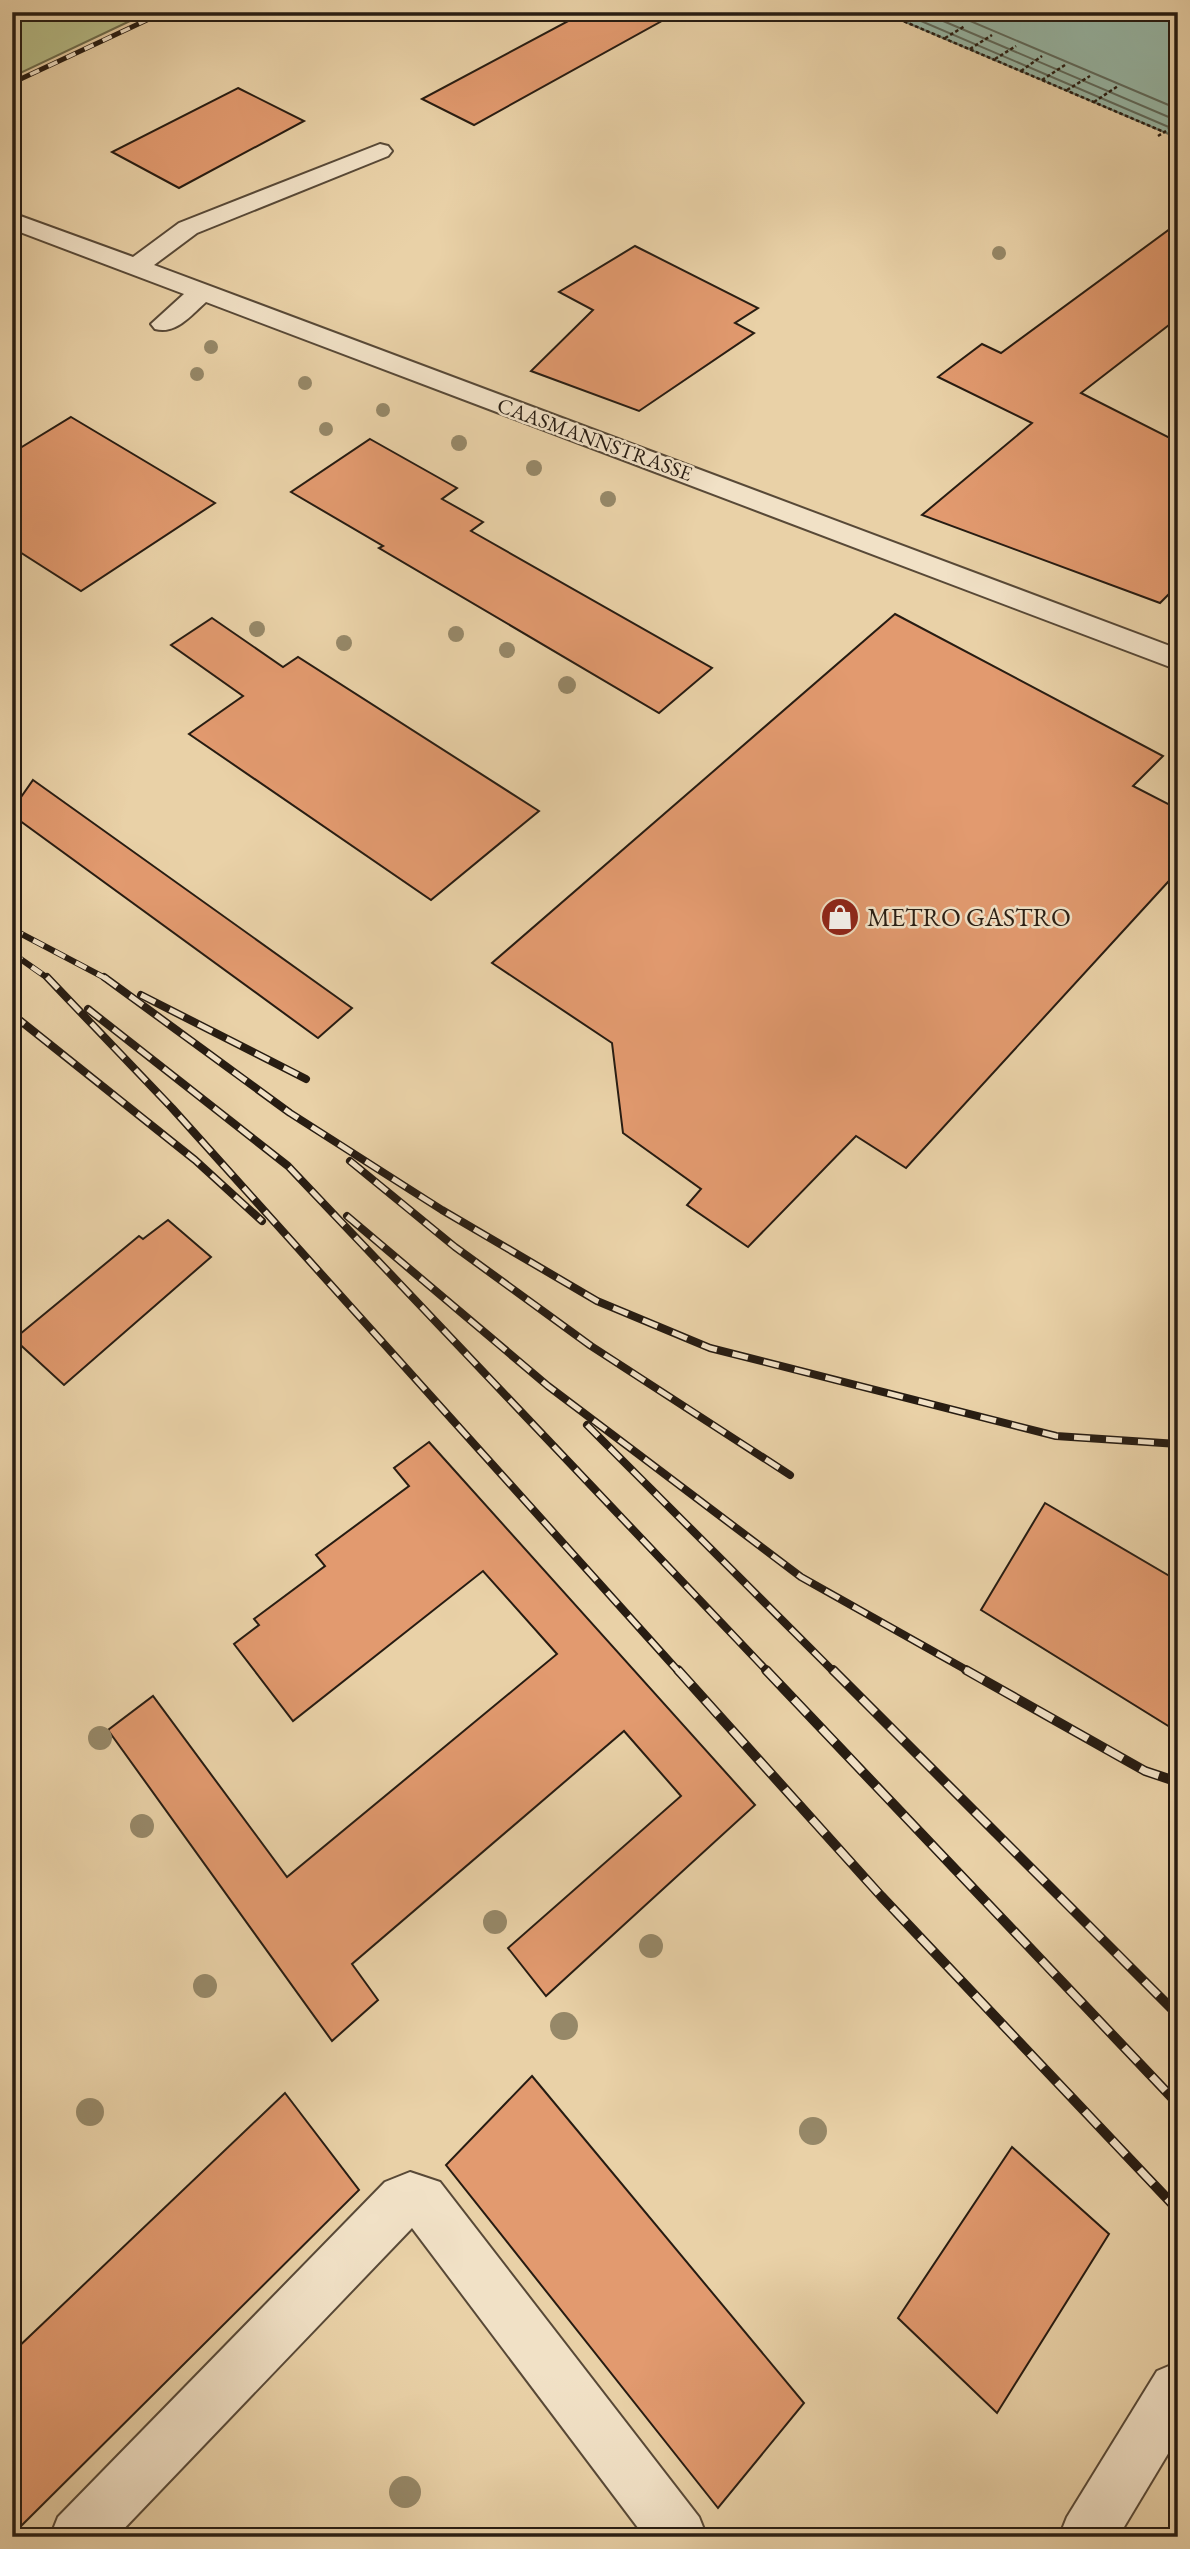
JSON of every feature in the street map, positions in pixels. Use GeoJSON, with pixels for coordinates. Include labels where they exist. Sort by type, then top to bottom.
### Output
{"type":"FeatureCollection","features":[{"type":"Feature","properties":{"kind":"street"},"geometry":{"type":"LineString","coordinates":[[134,268],[188,228],[380,151]]}},
{"type":"Feature","properties":{"kind":"street","name":"CAASMANNSTRASSE"},"geometry":{"type":"LineString","coordinates":[[12,220],[1178,660]]}},
{"type":"Feature","properties":{"kind":"street"},"geometry":{"type":"LineString","coordinates":[[164,324],[201,293]]}},
{"type":"Feature","properties":{"kind":"street"},"geometry":{"type":"LineString","coordinates":[[78,2537],[403,2200],[410,2197],[422,2200],[680,2537]]}},
{"type":"Feature","properties":{"kind":"street"},"geometry":{"type":"LineString","coordinates":[[1087,2537],[1176,2390]]}},
{"type":"Feature","properties":{"kind":"path"},"geometry":{"type":"LineString","coordinates":[[883,12],[1164,132]]}},
{"type":"Feature","properties":{"kind":"path"},"geometry":{"type":"LineString","coordinates":[[901,20],[913,12]]}},
{"type":"Feature","properties":{"kind":"path"},"geometry":{"type":"LineString","coordinates":[[944,39],[965,26]]}},
{"type":"Feature","properties":{"kind":"path"},"geometry":{"type":"LineString","coordinates":[[970,50],[992,35]]}},
{"type":"Feature","properties":{"kind":"path"},"geometry":{"type":"LineString","coordinates":[[994,60],[1016,46]]}},
{"type":"Feature","properties":{"kind":"path"},"geometry":{"type":"LineString","coordinates":[[1021,71],[1042,56]]}},
{"type":"Feature","properties":{"kind":"path"},"geometry":{"type":"LineString","coordinates":[[1041,80],[1065,65]]}},
{"type":"Feature","properties":{"kind":"path"},"geometry":{"type":"LineString","coordinates":[[1066,91],[1090,76]]}},
{"type":"Feature","properties":{"kind":"path"},"geometry":{"type":"LineString","coordinates":[[1093,102],[1118,86]]}},
{"type":"Feature","properties":{"kind":"path"},"geometry":{"type":"LineString","coordinates":[[1176,127],[1170,124],[1178,119]]}},
{"type":"Feature","properties":{"kind":"path"},"geometry":{"type":"LineString","coordinates":[[1158,136],[1176,127]]}},
{"type":"Feature","properties":{"kind":"green space"},"geometry":{"type":"Polygon","coordinates":[[[12,12],[149,12],[12,77],[12,12]]]}},
{"type":"Feature","properties":{"kind":"water"},"geometry":{"type":"Polygon","coordinates":[[[882,12],[1178,12],[1178,138],[1164,132],[882,12]]]}},
{"type":"Feature","properties":{"kind":"building"},"geometry":{"type":"Polygon","coordinates":[[[585,12],[678,12],[474,125],[422,99],[585,12]]]}},
{"type":"Feature","properties":{"kind":"building"},"geometry":{"type":"Polygon","coordinates":[[[238,88],[304,121],[179,188],[112,152],[238,88]]]}},
{"type":"Feature","properties":{"kind":"building"},"geometry":{"type":"Polygon","coordinates":[[[1178,223],[1178,318],[1081,393],[1178,442],[1178,585],[1160,603],[922,515],[1032,423],[938,377],[982,344],[1001,353],[1178,223]]]}},
{"type":"Feature","properties":{"kind":"building"},"geometry":{"type":"Polygon","coordinates":[[[635,246],[758,308],[735,323],[754,333],[639,411],[531,371],[593,310],[559,292],[635,246]]]}},
{"type":"Feature","properties":{"kind":"building"},"geometry":{"type":"Polygon","coordinates":[[[71,417],[215,503],[81,591],[12,547],[12,453],[71,417]]]}},
{"type":"Feature","properties":{"kind":"building"},"geometry":{"type":"Polygon","coordinates":[[[370,439],[457,488],[442,499],[483,522],[471,531],[712,668],[659,713],[379,548],[383,546],[291,492],[370,439]]]}},
{"type":"Feature","properties":{"kind":"building","name":"METRO GASTRO"},"geometry":{"type":"Polygon","coordinates":[[[895,614],[1163,756],[1133,786],[1178,809],[1178,871],[906,1168],[856,1136],[748,1247],[687,1205],[701,1189],[623,1133],[612,1043],[492,963],[895,614]]]}},
{"type":"Feature","properties":{"kind":"building"},"geometry":{"type":"Polygon","coordinates":[[[212,618],[283,667],[298,657],[539,811],[431,900],[189,734],[243,696],[171,645],[212,618]]]}},
{"type":"Feature","properties":{"kind":"building"},"geometry":{"type":"Polygon","coordinates":[[[33,780],[352,1008],[318,1038],[12,815],[12,810],[33,780]]]}},
{"type":"Feature","properties":{"kind":"building"},"geometry":{"type":"Polygon","coordinates":[[[168,1220],[211,1257],[64,1385],[14,1339],[139,1236],[143,1239],[168,1220]]]}},
{"type":"Feature","properties":{"kind":"building"},"geometry":{"type":"Polygon","coordinates":[[[429,1442],[755,1805],[546,1996],[508,1948],[681,1796],[624,1731],[352,1964],[378,2000],[332,2041],[108,1730],[153,1696],[287,1877],[557,1654],[483,1571],[293,1721],[234,1644],[259,1625],[254,1619],[325,1566],[316,1555],[409,1486],[394,1468],[429,1442]]]}},
{"type":"Feature","properties":{"kind":"building"},"geometry":{"type":"Polygon","coordinates":[[[1045,1503],[1178,1581],[1178,1732],[981,1610],[1045,1503]]]}},
{"type":"Feature","properties":{"kind":"building"},"geometry":{"type":"Polygon","coordinates":[[[532,2076],[804,2403],[718,2508],[446,2165],[532,2076]]]}},
{"type":"Feature","properties":{"kind":"building"},"geometry":{"type":"Polygon","coordinates":[[[285,2093],[359,2190],[12,2535],[12,2353],[285,2093]]]}},
{"type":"Feature","properties":{"kind":"building"},"geometry":{"type":"Polygon","coordinates":[[[1012,2147],[1109,2234],[997,2413],[898,2318],[1012,2147]]]}},
{"type":"Feature","properties":{"kind":"railway"},"geometry":{"type":"LineString","coordinates":[[12,83],[164,12]]}},
{"type":"Feature","properties":{"kind":"railway"},"geometry":{"type":"LineString","coordinates":[[12,929],[106,979]]}},
{"type":"Feature","properties":{"kind":"railway"},"geometry":{"type":"LineString","coordinates":[[12,953],[49,979]]}},
{"type":"Feature","properties":{"kind":"railway"},"geometry":{"type":"LineString","coordinates":[[49,979],[172,1108],[679,1672]]}},
{"type":"Feature","properties":{"kind":"railway"},"geometry":{"type":"LineString","coordinates":[[106,979],[290,1113],[442,1210],[597,1301],[710,1348],[1056,1436],[1178,1444]]}},
{"type":"Feature","properties":{"kind":"railway"},"geometry":{"type":"LineString","coordinates":[[141,995],[306,1079]]}},
{"type":"Feature","properties":{"kind":"railway"},"geometry":{"type":"LineString","coordinates":[[88,1009],[288,1166],[768,1672]]}},
{"type":"Feature","properties":{"kind":"railway"},"geometry":{"type":"LineString","coordinates":[[12,1014],[195,1160],[262,1221]]}},
{"type":"Feature","properties":{"kind":"railway"},"geometry":{"type":"LineString","coordinates":[[350,1161],[455,1247],[591,1346],[790,1475]]}},
{"type":"Feature","properties":{"kind":"railway"},"geometry":{"type":"LineString","coordinates":[[347,1216],[548,1386],[801,1577],[970,1672]]}},
{"type":"Feature","properties":{"kind":"railway"},"geometry":{"type":"LineString","coordinates":[[587,1425],[834,1672]]}},
{"type":"Feature","properties":{"kind":"railway"},"geometry":{"type":"LineString","coordinates":[[678,1670],[881,1896],[1178,2210]]}},
{"type":"Feature","properties":{"kind":"railway"},"geometry":{"type":"LineString","coordinates":[[766,1670],[1178,2104]]}},
{"type":"Feature","properties":{"kind":"railway"},"geometry":{"type":"LineString","coordinates":[[833,1670],[1178,2015]]}},
{"type":"Feature","properties":{"kind":"railway"},"geometry":{"type":"LineString","coordinates":[[966,1670],[1145,1771],[1178,1782]]}},
{"type":"Feature","properties":{"kind":"place","name":"METRO GASTRO"},"geometry":{"type":"Point","coordinates":[840,917]}}]}
